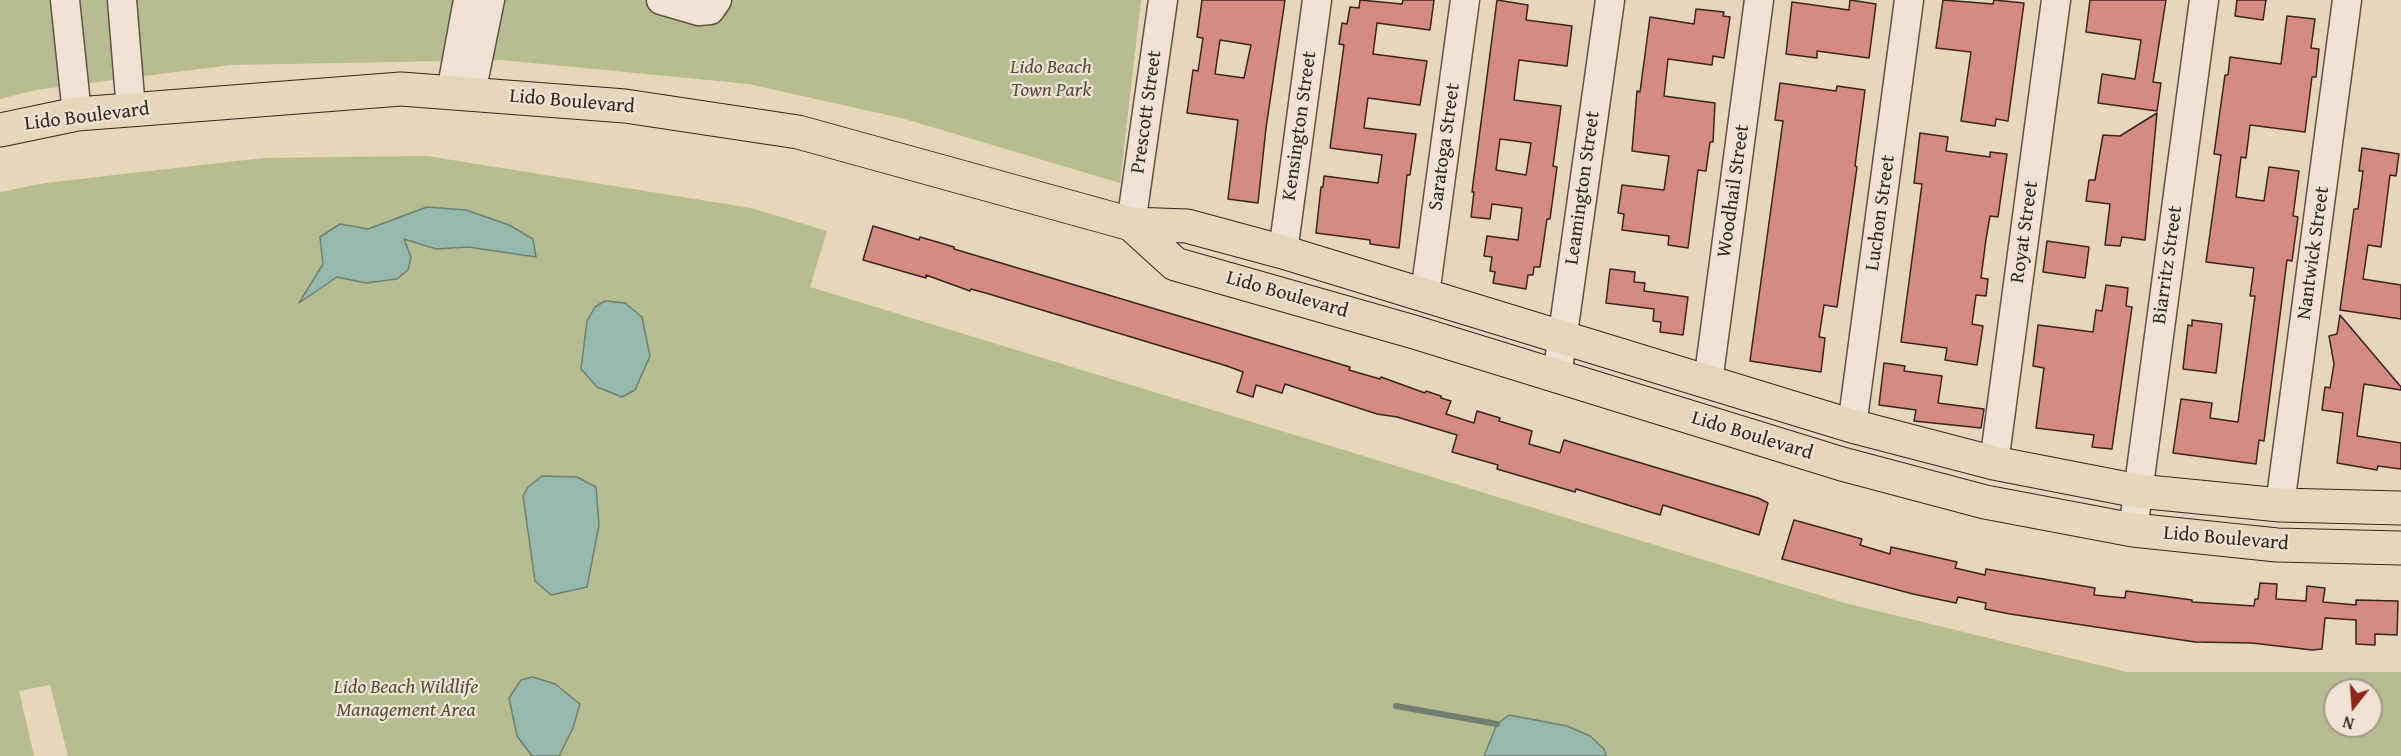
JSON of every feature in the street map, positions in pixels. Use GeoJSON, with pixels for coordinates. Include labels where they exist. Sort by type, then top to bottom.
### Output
{"type":"FeatureCollection","features":[{"type":"Feature","properties":{"kind":"highway","name":"Lido Boulevard"},"geometry":{"type":"LineString","coordinates":[[0,130],[77,114],[401,89],[625,106],[798,132],[1131,225],[1187,226],[1283,252],[1852,426],[1994,463],[2138,491],[2280,505],[2401,508]]}},
{"type":"Feature","properties":{"kind":"highway","name":"Lido Boulevard"},"geometry":{"type":"LineString","coordinates":[[1131,225],[1174,264],[1272,290],[1853,467],[1985,502],[2133,530],[2277,544],[2401,548]]}},
{"type":"Feature","properties":{"kind":"street"},"geometry":{"type":"LineString","coordinates":[[65,0],[77,114]]}},
{"type":"Feature","properties":{"kind":"street"},"geometry":{"type":"LineString","coordinates":[[122,0],[131,110]]}},
{"type":"Feature","properties":{"kind":"street"},"geometry":{"type":"LineString","coordinates":[[461,92],[468,0]]}},
{"type":"Feature","properties":{"kind":"street"},"geometry":{"type":"LineString","coordinates":[[461,92],[490,0]]}},
{"type":"Feature","properties":{"kind":"street"},"geometry":{"type":"LineString","coordinates":[[661,0],[699,11],[710,10],[717,0]]}},
{"type":"Feature","properties":{"kind":"street","name":"Prescott Street"},"geometry":{"type":"LineString","coordinates":[[1131,225],[1163,0]]}},
{"type":"Feature","properties":{"kind":"street","name":"Kensington Street"},"geometry":{"type":"LineString","coordinates":[[1283,252],[1317,0]]}},
{"type":"Feature","properties":{"kind":"street","name":"Saratoga Street"},"geometry":{"type":"LineString","coordinates":[[1425,294],[1465,0]]}},
{"type":"Feature","properties":{"kind":"street","name":"Leamington Street"},"geometry":{"type":"LineString","coordinates":[[1557,376],[1610,0]]}},
{"type":"Feature","properties":{"kind":"street","name":"Woodhail Street"},"geometry":{"type":"LineString","coordinates":[[1708,382],[1759,0]]}},
{"type":"Feature","properties":{"kind":"street","name":"Luchon Street"},"geometry":{"type":"LineString","coordinates":[[1852,426],[1909,0]]}},
{"type":"Feature","properties":{"kind":"street","name":"Royat Street"},"geometry":{"type":"LineString","coordinates":[[1994,463],[2056,0]]}},
{"type":"Feature","properties":{"kind":"street","name":"Biarritz Street"},"geometry":{"type":"LineString","coordinates":[[2133,530],[2204,0]]}},
{"type":"Feature","properties":{"kind":"street","name":"Nantwick Street"},"geometry":{"type":"LineString","coordinates":[[2280,505],[2348,0]]}},
{"type":"Feature","properties":{"kind":"green space","name":"Lido Beach Town Park"},"geometry":{"type":"Polygon","coordinates":[[[0,0],[1141,0],[1120,183],[905,119],[749,84],[502,60],[231,65],[35,90],[0,99],[0,0]]]}},
{"type":"Feature","properties":{"kind":"green space","name":"Lido Beach Wildlife Management Area"},"geometry":{"type":"Polygon","coordinates":[[[427,156],[751,208],[827,231],[810,287],[1845,603],[2127,672],[2401,672],[2401,756],[68,756],[50,685],[19,691],[34,756],[0,756],[0,192],[45,183],[263,158],[427,156]]]}},
{"type":"Feature","properties":{"kind":"water"},"geometry":{"type":"Polygon","coordinates":[[[427,207],[466,210],[509,225],[533,239],[536,257],[468,247],[436,249],[404,239],[411,257],[408,270],[397,279],[366,283],[337,277],[299,303],[323,264],[320,237],[340,224],[368,229],[427,207]]]}},
{"type":"Feature","properties":{"kind":"water"},"geometry":{"type":"Polygon","coordinates":[[[605,301],[625,303],[642,317],[650,356],[635,390],[622,397],[597,387],[581,369],[587,321],[595,307],[605,301]]]}},
{"type":"Feature","properties":{"kind":"water"},"geometry":{"type":"Polygon","coordinates":[[[542,476],[577,477],[596,487],[599,525],[587,587],[551,595],[535,581],[523,496],[528,487],[542,476]]]}},
{"type":"Feature","properties":{"kind":"water"},"geometry":{"type":"Polygon","coordinates":[[[533,677],[555,684],[580,704],[573,728],[559,756],[532,756],[517,736],[509,698],[521,680],[533,677]]]}},
{"type":"Feature","properties":{"kind":"water"},"geometry":{"type":"Polygon","coordinates":[[[1509,715],[1567,726],[1590,736],[1604,749],[1606,756],[1484,756],[1497,724],[1509,715]]]}},
{"type":"Feature","properties":{"kind":"building"},"geometry":{"type":"Polygon","coordinates":[[[1202,0],[1285,0],[1266,128],[1258,203],[1228,199],[1238,120],[1187,113],[1193,70],[1198,71],[1203,38],[1197,37],[1202,0]],[[1220,40],[1215,74],[1244,78],[1251,45],[1220,40]]]}},
{"type":"Feature","properties":{"kind":"building"},"geometry":{"type":"Polygon","coordinates":[[[1360,0],[1402,4],[1403,0],[1434,0],[1430,30],[1377,23],[1373,54],[1427,61],[1420,105],[1368,98],[1364,128],[1416,134],[1410,175],[1407,175],[1399,248],[1370,244],[1370,240],[1316,233],[1324,176],[1378,183],[1382,155],[1330,148],[1344,45],[1339,44],[1342,23],[1347,24],[1350,7],[1359,8],[1360,0]]]}},
{"type":"Feature","properties":{"kind":"building"},"geometry":{"type":"Polygon","coordinates":[[[1497,0],[1528,5],[1526,20],[1572,26],[1567,66],[1519,60],[1514,100],[1561,106],[1553,166],[1557,167],[1550,219],[1547,219],[1540,267],[1534,267],[1533,275],[1528,275],[1526,289],[1493,283],[1495,272],[1490,271],[1492,257],[1484,256],[1487,236],[1518,240],[1522,208],[1492,204],[1490,219],[1471,217],[1474,192],[1472,192],[1497,0]],[[1500,139],[1496,170],[1526,175],[1531,143],[1500,139]]]}},
{"type":"Feature","properties":{"kind":"building"},"geometry":{"type":"Polygon","coordinates":[[[1850,0],[1876,4],[1869,58],[1817,51],[1817,58],[1786,54],[1792,2],[1849,10],[1850,0]]]}},
{"type":"Feature","properties":{"kind":"building"},"geometry":{"type":"Polygon","coordinates":[[[1943,0],[1993,4],[1994,0],[2024,3],[2008,121],[1996,119],[1995,126],[1961,121],[1971,52],[1936,48],[1943,0]]]}},
{"type":"Feature","properties":{"kind":"building"},"geometry":{"type":"Polygon","coordinates":[[[2090,0],[2166,0],[2153,82],[2161,83],[2157,111],[2098,103],[2102,74],[2135,79],[2141,40],[2086,32],[2090,0]]]}},
{"type":"Feature","properties":{"kind":"building"},"geometry":{"type":"Polygon","coordinates":[[[2237,0],[2266,0],[2263,20],[2235,16],[2237,0]]]}},
{"type":"Feature","properties":{"kind":"building"},"geometry":{"type":"Polygon","coordinates":[[[1696,9],[1724,12],[1723,16],[1730,17],[1724,58],[1713,56],[1712,65],[1668,59],[1664,96],[1715,103],[1713,142],[1710,142],[1706,171],[1698,170],[1688,248],[1668,245],[1669,236],[1622,230],[1624,214],[1618,213],[1622,185],[1664,190],[1669,156],[1632,151],[1637,91],[1640,92],[1650,17],[1694,24],[1696,9]]]}},
{"type":"Feature","properties":{"kind":"building"},"geometry":{"type":"Polygon","coordinates":[[[2287,16],[2315,19],[2311,48],[2319,49],[2316,77],[2312,77],[2305,132],[2250,125],[2246,158],[2241,157],[2236,197],[2264,201],[2269,167],[2299,171],[2293,216],[2298,217],[2292,261],[2287,260],[2264,441],[2259,440],[2256,464],[2173,453],[2181,399],[2212,403],[2210,418],[2238,422],[2255,296],[2250,296],[2254,268],[2206,262],[2221,155],[2214,154],[2225,75],[2228,75],[2230,57],[2281,64],[2287,16]]]}},
{"type":"Feature","properties":{"kind":"building"},"geometry":{"type":"Polygon","coordinates":[[[1780,83],[1836,91],[1837,86],[1865,90],[1855,166],[1857,167],[1837,307],[1824,305],[1819,337],[1825,338],[1821,372],[1750,361],[1783,121],[1775,120],[1780,83]]]}},
{"type":"Feature","properties":{"kind":"building"},"geometry":{"type":"Polygon","coordinates":[[[2157,113],[2145,240],[2122,237],[2120,246],[2105,245],[2110,204],[2086,201],[2089,180],[2095,180],[2103,135],[2120,136],[2157,113]]]}},
{"type":"Feature","properties":{"kind":"building"},"geometry":{"type":"Polygon","coordinates":[[[1920,133],[1948,137],[1946,151],[1990,157],[1990,152],[2007,154],[1998,217],[1990,216],[1986,239],[1981,278],[1988,279],[1986,296],[1976,295],[1972,324],[1983,326],[1977,365],[1945,360],[1947,348],[1901,342],[1922,184],[1914,183],[1920,133]]]}},
{"type":"Feature","properties":{"kind":"building"},"geometry":{"type":"Polygon","coordinates":[[[2362,148],[2399,154],[2396,176],[2390,175],[2381,247],[2368,245],[2363,279],[2401,285],[2401,319],[2340,310],[2354,209],[2358,209],[2363,171],[2359,171],[2362,148]]]}},
{"type":"Feature","properties":{"kind":"building"},"geometry":{"type":"Polygon","coordinates":[[[873,226],[919,240],[920,237],[954,247],[954,249],[1350,367],[1349,370],[1380,379],[1381,377],[1425,393],[1426,391],[1451,401],[1446,414],[1474,423],[1477,411],[1500,418],[1499,421],[1532,431],[1529,444],[1560,453],[1564,440],[1758,498],[1768,503],[1759,535],[1663,505],[1660,515],[1576,489],[1575,492],[1497,469],[1498,465],[1452,452],[1457,435],[1397,417],[1377,414],[1285,384],[1282,393],[1256,385],[1253,397],[1237,392],[1243,372],[1227,366],[989,294],[971,289],[970,291],[926,275],[926,278],[863,260],[873,226]]]}},
{"type":"Feature","properties":{"kind":"building"},"geometry":{"type":"Polygon","coordinates":[[[2047,241],[2089,247],[2085,278],[2043,272],[2047,241]]]}},
{"type":"Feature","properties":{"kind":"building"},"geometry":{"type":"Polygon","coordinates":[[[1610,269],[1635,272],[1634,282],[1645,283],[1644,291],[1688,297],[1683,335],[1660,332],[1661,322],[1653,321],[1654,309],[1606,303],[1610,269]]]}},
{"type":"Feature","properties":{"kind":"building"},"geometry":{"type":"Polygon","coordinates":[[[2106,285],[2128,288],[2126,306],[2132,307],[2112,449],[2092,447],[2094,435],[2036,428],[2044,368],[2033,366],[2038,325],[2093,332],[2096,310],[2102,311],[2106,285]]]}},
{"type":"Feature","properties":{"kind":"building"},"geometry":{"type":"Polygon","coordinates":[[[2340,315],[2401,387],[2401,390],[2364,384],[2357,436],[2401,443],[2401,469],[2378,466],[2377,470],[2337,463],[2343,413],[2322,410],[2325,387],[2330,388],[2334,364],[2329,336],[2337,334],[2340,315]]]}},
{"type":"Feature","properties":{"kind":"building"},"geometry":{"type":"Polygon","coordinates":[[[2192,320],[2222,324],[2216,373],[2183,369],[2188,325],[2192,326],[2192,320]]]}},
{"type":"Feature","properties":{"kind":"building"},"geometry":{"type":"Polygon","coordinates":[[[1884,363],[1905,366],[1904,371],[1942,376],[1938,403],[1984,409],[1981,428],[1914,421],[1916,410],[1879,405],[1884,363]]]}},
{"type":"Feature","properties":{"kind":"building"},"geometry":{"type":"Polygon","coordinates":[[[1794,520],[1862,539],[1860,545],[1890,554],[1891,547],[1957,562],[1955,568],[1985,575],[1986,569],[2095,588],[2094,595],[2125,598],[2126,591],[2192,600],[2192,602],[2254,606],[2255,599],[2258,599],[2260,583],[2277,584],[2276,599],[2306,601],[2307,586],[2325,588],[2323,602],[2356,605],[2356,600],[2398,601],[2397,635],[2375,634],[2375,645],[2356,644],[2356,620],[2325,618],[2322,649],[2312,650],[2252,643],[2195,642],[2010,614],[1985,609],[1986,603],[1958,597],[1956,603],[1913,594],[1782,559],[1794,520]]]}},
{"type":"Feature","properties":{"kind":"waterway"},"geometry":{"type":"LineString","coordinates":[[1396,706],[1497,724]]}}]}
